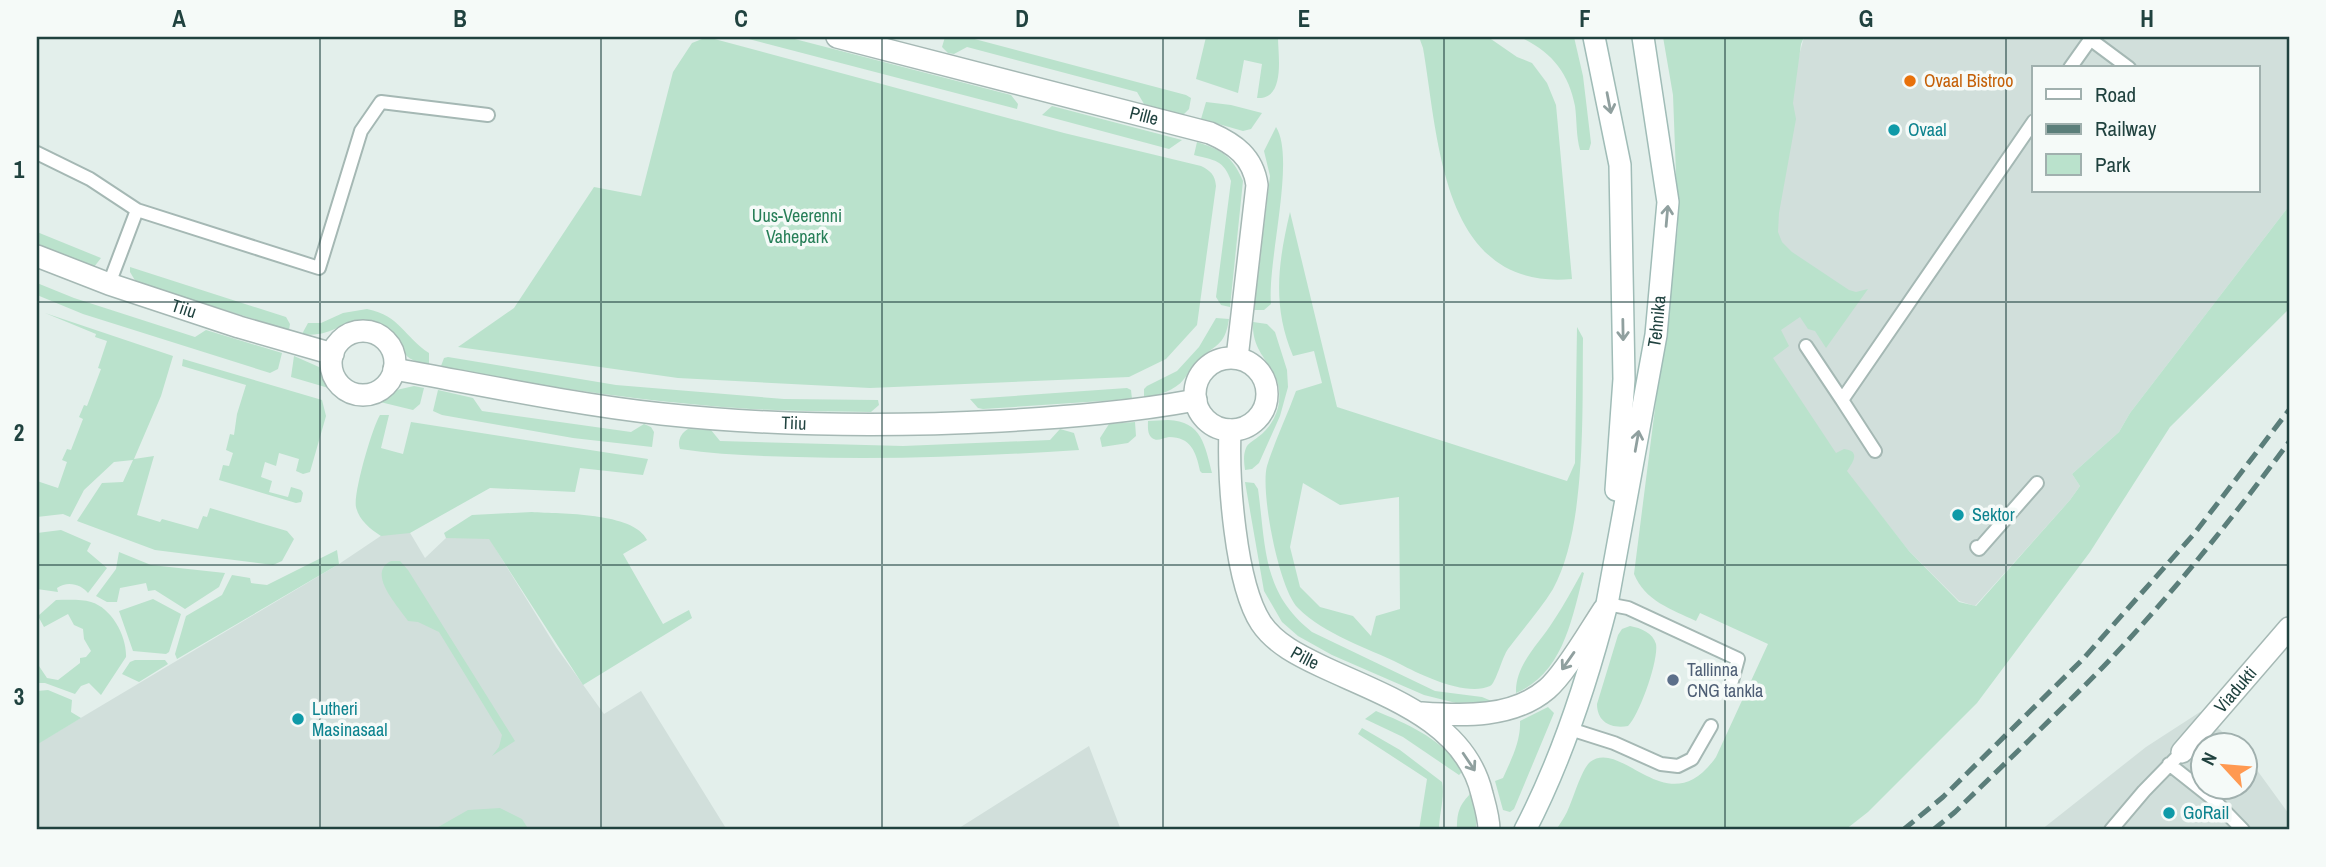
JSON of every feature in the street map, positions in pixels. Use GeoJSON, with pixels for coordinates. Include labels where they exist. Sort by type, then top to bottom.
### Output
{"type":"FeatureCollection","features":[{"type":"Feature","properties":{"kind":"street","name":"Pille"},"geometry":{"type":"LineString","coordinates":[[837,37],[1210,133],[1237,147],[1255,172],[1257,185],[1237,358]]}},
{"type":"Feature","properties":{"kind":"street","name":"Tehnika"},"geometry":{"type":"LineString","coordinates":[[1594,37],[1620,175],[1624,379],[1607,604]]}},
{"type":"Feature","properties":{"kind":"street","name":"Tehnika"},"geometry":{"type":"LineString","coordinates":[[1525,830],[1546,790],[1570,729],[1607,604],[1656,335],[1668,202],[1643,37]]}},
{"type":"Feature","properties":{"kind":"street","name":"Tiiu"},"geometry":{"type":"LineString","coordinates":[[37,256],[108,285],[333,354]]}},
{"type":"Feature","properties":{"kind":"street"},"geometry":{"type":"LineString","coordinates":[[365,331],[385,340],[391,348],[394,369],[391,379],[376,392],[356,394],[346,390],[333,374],[333,354],[345,337],[365,331]]}},
{"type":"Feature","properties":{"kind":"street"},"geometry":{"type":"LineString","coordinates":[[1226,358],[1237,358],[1248,362],[1263,377],[1267,398],[1259,417],[1241,429],[1230,430],[1212,424],[1199,409],[1196,400],[1199,378],[1206,368],[1226,358]]}},
{"type":"Feature","properties":{"kind":"street","name":"Tiiu"},"geometry":{"type":"LineString","coordinates":[[394,369],[536,396],[632,410],[797,425],[945,424],[1089,416],[1196,400]]}},
{"type":"Feature","properties":{"kind":"street","name":"Pille"},"geometry":{"type":"LineString","coordinates":[[1230,430],[1229,478],[1241,561],[1252,606],[1263,626],[1281,644],[1300,656],[1422,713],[1459,747],[1477,774],[1489,830]]}},
{"type":"Feature","properties":{"kind":"street","name":"Pille"},"geometry":{"type":"LineString","coordinates":[[1422,713],[1469,716],[1529,701],[1548,688],[1607,604]]}},
{"type":"Feature","properties":{"kind":"street","name":"Viadukti"},"geometry":{"type":"LineString","coordinates":[[2175,758],[2289,628]]}},
{"type":"Feature","properties":{"kind":"lane"},"geometry":{"type":"LineString","coordinates":[[2071,66],[2091,38],[2126,66]]}},
{"type":"Feature","properties":{"kind":"lane"},"geometry":{"type":"LineString","coordinates":[[37,153],[90,179],[137,210],[319,268],[360,131],[382,102],[488,115]]}},
{"type":"Feature","properties":{"kind":"lane"},"geometry":{"type":"LineString","coordinates":[[1842,400],[2032,124]]}},
{"type":"Feature","properties":{"kind":"lane"},"geometry":{"type":"LineString","coordinates":[[108,285],[137,210]]}},
{"type":"Feature","properties":{"kind":"lane"},"geometry":{"type":"LineString","coordinates":[[1806,346],[1875,450]]}},
{"type":"Feature","properties":{"kind":"lane"},"geometry":{"type":"LineString","coordinates":[[1977,547],[1979,549],[2037,484]]}},
{"type":"Feature","properties":{"kind":"lane"},"geometry":{"type":"LineString","coordinates":[[1607,604],[1628,607],[1738,659],[1732,681]]}},
{"type":"Feature","properties":{"kind":"lane"},"geometry":{"type":"LineString","coordinates":[[1570,729],[1614,743],[1661,764],[1678,766],[1692,759],[1711,726]]}},
{"type":"Feature","properties":{"kind":"lane"},"geometry":{"type":"LineString","coordinates":[[2111,830],[2175,758],[2243,830]]}},
{"type":"Feature","properties":{"kind":"shaded area"},"geometry":{"type":"Polygon","coordinates":[[[1804,37],[2289,37],[2289,206],[2130,413],[2119,432],[2072,474],[2080,486],[2070,500],[1975,606],[1959,601],[1909,551],[1846,471],[1733,299],[1804,37]]]}},
{"type":"Feature","properties":{"kind":"shaded area"},"geometry":{"type":"Polygon","coordinates":[[[403,521],[425,558],[446,538],[489,538],[556,647],[604,714],[641,691],[727,830],[37,830],[37,744],[339,564],[403,521]]]}},
{"type":"Feature","properties":{"kind":"shaded area"},"geometry":{"type":"Polygon","coordinates":[[[2200,712],[2220,730],[2190,730],[2190,800],[2260,800],[2260,774],[2289,814],[2289,830],[2041,830],[2146,747],[2200,712]]]}},
{"type":"Feature","properties":{"kind":"shaded area"},"geometry":{"type":"Polygon","coordinates":[[[1089,746],[1121,830],[956,830],[1089,746]]]}},
{"type":"Feature","properties":{"kind":"green space","name":"Uus-Veerenni Vahepark"},"geometry":{"type":"Polygon","coordinates":[[[707,37],[1064,133],[1201,166],[1213,176],[1216,186],[1197,325],[1166,359],[1129,377],[870,388],[678,378],[458,347],[514,308],[594,187],[641,196],[673,72],[692,43],[707,37]]]}},
{"type":"Feature","properties":{"kind":"green space"},"geometry":{"type":"Polygon","coordinates":[[[741,37],[787,37],[1011,95],[1018,104],[1017,109],[741,37]]]}},
{"type":"Feature","properties":{"kind":"green space"},"geometry":{"type":"Polygon","coordinates":[[[945,37],[967,37],[1186,95],[1191,98],[1189,109],[1183,115],[1144,104],[1137,92],[967,47],[954,54],[948,53],[942,47],[945,37]]]}},
{"type":"Feature","properties":{"kind":"green space"},"geometry":{"type":"Polygon","coordinates":[[[1206,37],[1278,37],[1279,65],[1273,92],[1266,97],[1257,98],[1262,64],[1244,60],[1238,93],[1196,79],[1206,37]]]}},
{"type":"Feature","properties":{"kind":"green space"},"geometry":{"type":"Polygon","coordinates":[[[1419,37],[1488,37],[1517,57],[1532,63],[1547,83],[1556,105],[1572,279],[1529,276],[1496,261],[1472,235],[1454,202],[1443,165],[1419,37]]]}},
{"type":"Feature","properties":{"kind":"green space"},"geometry":{"type":"Polygon","coordinates":[[[1520,37],[1574,37],[1583,76],[1591,143],[1589,150],[1580,150],[1575,106],[1563,73],[1541,49],[1520,37]]]}},
{"type":"Feature","properties":{"kind":"green space"},"geometry":{"type":"Polygon","coordinates":[[[1663,37],[1804,37],[1793,103],[1796,119],[1778,232],[1782,242],[1792,252],[1849,290],[1856,292],[1868,289],[1826,348],[1815,331],[1808,329],[1800,317],[1781,330],[1789,346],[1773,358],[1836,453],[1844,449],[1854,454],[1847,471],[1909,551],[1959,602],[1976,606],[2070,500],[2080,486],[2072,474],[2119,432],[2130,413],[2289,206],[2289,309],[2170,427],[2090,552],[1977,703],[1868,812],[1845,830],[1556,830],[1587,766],[1603,757],[1616,760],[1663,782],[1681,783],[1698,776],[1716,757],[1768,644],[1700,613],[1696,621],[1668,608],[1645,591],[1634,574],[1678,227],[1673,95],[1663,37]]]}},
{"type":"Feature","properties":{"kind":"green space"},"geometry":{"type":"Polygon","coordinates":[[[1206,102],[1262,113],[1251,129],[1243,131],[1201,119],[1206,102]]]}},
{"type":"Feature","properties":{"kind":"green space"},"geometry":{"type":"Polygon","coordinates":[[[1052,106],[1182,140],[1169,149],[1042,115],[1052,106]]]}},
{"type":"Feature","properties":{"kind":"green space"},"geometry":{"type":"Polygon","coordinates":[[[1276,127],[1283,162],[1271,304],[1264,310],[1254,310],[1270,176],[1264,151],[1276,127]]]}},
{"type":"Feature","properties":{"kind":"green space"},"geometry":{"type":"Polygon","coordinates":[[[1197,142],[1225,155],[1235,165],[1243,181],[1230,307],[1221,305],[1216,297],[1231,181],[1221,165],[1194,155],[1197,142]]]}},
{"type":"Feature","properties":{"kind":"green space"},"geometry":{"type":"Polygon","coordinates":[[[1290,212],[1337,407],[1567,481],[1575,463],[1577,327],[1583,338],[1582,432],[1572,534],[1553,589],[1508,649],[1490,686],[1480,689],[1457,687],[1420,674],[1321,626],[1298,608],[1291,598],[1273,540],[1266,496],[1267,466],[1296,391],[1322,383],[1314,351],[1293,356],[1286,338],[1279,284],[1290,212]],[[1303,483],[1290,547],[1300,587],[1320,607],[1353,616],[1371,636],[1376,616],[1400,609],[1399,497],[1340,505],[1303,483]]]}},
{"type":"Feature","properties":{"kind":"green space"},"geometry":{"type":"Polygon","coordinates":[[[37,232],[101,258],[94,267],[63,257],[37,245],[37,232]]]}},
{"type":"Feature","properties":{"kind":"green space"},"geometry":{"type":"Polygon","coordinates":[[[130,267],[286,317],[290,324],[289,330],[136,282],[130,267]]]}},
{"type":"Feature","properties":{"kind":"green space"},"geometry":{"type":"Polygon","coordinates":[[[37,283],[74,298],[195,337],[206,330],[282,353],[278,369],[270,373],[83,314],[37,295],[37,283]]]}},
{"type":"Feature","properties":{"kind":"green space"},"geometry":{"type":"Polygon","coordinates":[[[367,309],[395,322],[429,353],[429,365],[407,356],[387,329],[371,321],[353,322],[321,334],[302,334],[308,323],[321,323],[343,313],[367,309]]]}},
{"type":"Feature","properties":{"kind":"green space"},"geometry":{"type":"Polygon","coordinates":[[[45,313],[173,356],[161,396],[134,459],[154,456],[137,515],[198,529],[203,516],[207,517],[210,508],[287,531],[294,539],[282,561],[273,565],[155,550],[77,521],[102,483],[123,482],[133,460],[114,462],[84,490],[70,517],[63,514],[37,517],[37,481],[58,488],[67,462],[62,460],[67,449],[71,450],[83,419],[79,417],[84,405],[87,406],[101,369],[98,368],[107,341],[45,313]]]}},
{"type":"Feature","properties":{"kind":"green space"},"geometry":{"type":"Polygon","coordinates":[[[1216,318],[1229,319],[1222,340],[1195,363],[1176,387],[1144,398],[1144,389],[1147,386],[1177,371],[1199,347],[1216,318]]]}},
{"type":"Feature","properties":{"kind":"green space"},"geometry":{"type":"Polygon","coordinates":[[[1253,322],[1267,324],[1275,332],[1287,370],[1288,387],[1280,416],[1259,463],[1252,469],[1245,470],[1246,448],[1269,426],[1279,401],[1276,379],[1257,345],[1253,322]]]}},
{"type":"Feature","properties":{"kind":"green space"},"geometry":{"type":"Polygon","coordinates":[[[294,356],[319,367],[332,389],[291,377],[294,356]]]}},
{"type":"Feature","properties":{"kind":"green space"},"geometry":{"type":"Polygon","coordinates":[[[444,358],[616,385],[784,399],[878,400],[879,405],[871,412],[791,410],[731,408],[643,399],[542,385],[441,366],[444,358]]]}},
{"type":"Feature","properties":{"kind":"green space"},"geometry":{"type":"Polygon","coordinates":[[[183,359],[322,400],[326,416],[310,472],[303,474],[296,471],[299,459],[279,453],[276,466],[265,462],[261,477],[272,481],[269,492],[288,497],[291,487],[301,490],[301,502],[296,503],[219,480],[223,465],[229,466],[233,453],[226,450],[230,434],[234,435],[246,385],[182,366],[183,359]]]}},
{"type":"Feature","properties":{"kind":"green space"},"geometry":{"type":"Polygon","coordinates":[[[414,386],[424,388],[420,404],[413,410],[376,401],[392,391],[414,386]]]}},
{"type":"Feature","properties":{"kind":"green space"},"geometry":{"type":"Polygon","coordinates":[[[1127,388],[1131,390],[1132,399],[983,409],[978,408],[970,399],[1127,388]]]}},
{"type":"Feature","properties":{"kind":"green space"},"geometry":{"type":"Polygon","coordinates":[[[438,390],[473,398],[482,411],[631,432],[644,424],[654,432],[652,447],[573,438],[442,415],[433,411],[438,390]]]}},
{"type":"Feature","properties":{"kind":"green space"},"geometry":{"type":"Polygon","coordinates":[[[380,415],[389,415],[381,448],[403,454],[411,422],[648,459],[643,475],[580,468],[575,492],[490,488],[410,533],[381,536],[362,520],[356,507],[364,461],[380,415]]]}},
{"type":"Feature","properties":{"kind":"green space"},"geometry":{"type":"Polygon","coordinates":[[[1148,421],[1179,421],[1195,430],[1204,445],[1212,473],[1200,471],[1194,452],[1183,440],[1169,437],[1156,440],[1150,436],[1148,421]]]}},
{"type":"Feature","properties":{"kind":"green space"},"geometry":{"type":"Polygon","coordinates":[[[1135,422],[1136,436],[1128,443],[1102,447],[1100,438],[1109,424],[1135,422]]]}},
{"type":"Feature","properties":{"kind":"green space"},"geometry":{"type":"Polygon","coordinates":[[[688,429],[711,430],[720,441],[903,446],[1050,440],[1060,429],[1074,433],[1079,450],[903,458],[738,455],[680,449],[680,437],[688,429]]]}},
{"type":"Feature","properties":{"kind":"green space"},"geometry":{"type":"Polygon","coordinates":[[[1245,482],[1254,483],[1258,489],[1265,549],[1275,585],[1296,617],[1312,632],[1435,691],[1482,697],[1494,702],[1456,703],[1424,695],[1332,655],[1298,636],[1282,622],[1264,591],[1245,482]]]}},
{"type":"Feature","properties":{"kind":"green space"},"geometry":{"type":"Polygon","coordinates":[[[532,512],[612,519],[639,531],[647,540],[623,554],[663,624],[689,610],[692,618],[583,685],[489,539],[446,538],[444,533],[472,515],[532,512]]]}},
{"type":"Feature","properties":{"kind":"green space"},"geometry":{"type":"Polygon","coordinates":[[[61,530],[91,543],[87,551],[107,568],[88,593],[70,584],[57,588],[58,592],[37,589],[37,533],[61,530]]]}},
{"type":"Feature","properties":{"kind":"green space"},"geometry":{"type":"Polygon","coordinates":[[[337,550],[339,564],[177,659],[175,654],[186,616],[222,595],[232,575],[250,578],[251,583],[267,585],[337,550]]]}},
{"type":"Feature","properties":{"kind":"green space"},"geometry":{"type":"Polygon","coordinates":[[[119,552],[151,565],[225,573],[219,587],[185,609],[155,590],[148,591],[146,583],[120,588],[117,602],[107,602],[96,596],[116,569],[119,552]]]}},
{"type":"Feature","properties":{"kind":"green space"},"geometry":{"type":"Polygon","coordinates":[[[391,561],[400,561],[408,570],[515,741],[492,756],[499,747],[502,735],[439,632],[418,622],[408,621],[386,590],[382,573],[384,566],[391,561]]]}},
{"type":"Feature","properties":{"kind":"green space"},"geometry":{"type":"Polygon","coordinates":[[[1582,572],[1584,573],[1564,642],[1545,672],[1516,693],[1524,663],[1558,614],[1582,572]]]}},
{"type":"Feature","properties":{"kind":"green space"},"geometry":{"type":"Polygon","coordinates":[[[153,599],[181,614],[169,652],[166,654],[133,651],[119,611],[153,599]]]}},
{"type":"Feature","properties":{"kind":"green space"},"geometry":{"type":"Polygon","coordinates":[[[56,600],[83,600],[99,605],[112,617],[121,632],[126,657],[101,695],[89,683],[81,686],[75,694],[45,683],[37,683],[37,663],[47,678],[58,680],[91,651],[84,639],[83,629],[74,625],[68,614],[44,627],[38,616],[56,600]]]}},
{"type":"Feature","properties":{"kind":"green space"},"geometry":{"type":"Polygon","coordinates":[[[1630,626],[1649,634],[1656,644],[1656,652],[1637,711],[1628,726],[1616,726],[1602,720],[1597,704],[1618,635],[1622,629],[1630,626]]]}},
{"type":"Feature","properties":{"kind":"green space"},"geometry":{"type":"Polygon","coordinates":[[[165,660],[168,664],[139,682],[122,674],[130,662],[165,660]]]}},
{"type":"Feature","properties":{"kind":"green space"},"geometry":{"type":"Polygon","coordinates":[[[48,690],[72,700],[71,712],[81,718],[38,744],[37,691],[48,690]]]}},
{"type":"Feature","properties":{"kind":"green space"},"geometry":{"type":"Polygon","coordinates":[[[1548,707],[1554,713],[1514,809],[1510,812],[1503,810],[1495,781],[1503,778],[1512,757],[1519,736],[1520,721],[1548,707]]]}},
{"type":"Feature","properties":{"kind":"green space"},"geometry":{"type":"Polygon","coordinates":[[[1376,711],[1413,728],[1435,742],[1463,771],[1459,775],[1403,737],[1365,719],[1376,711]]]}},
{"type":"Feature","properties":{"kind":"green space"},"geometry":{"type":"Polygon","coordinates":[[[1362,728],[1400,750],[1442,782],[1439,830],[1419,830],[1427,779],[1358,734],[1362,728]]]}},
{"type":"Feature","properties":{"kind":"green space"},"geometry":{"type":"Polygon","coordinates":[[[1472,792],[1476,808],[1476,830],[1457,830],[1460,809],[1472,792]]]}},
{"type":"Feature","properties":{"kind":"green space"},"geometry":{"type":"Polygon","coordinates":[[[500,808],[522,819],[529,830],[433,830],[468,810],[500,808]]]}},
{"type":"Feature","properties":{"kind":"railway"},"geometry":{"type":"LineString","coordinates":[[1903,830],[1943,797],[2083,659],[2194,534],[2289,410]]}},
{"type":"Feature","properties":{"kind":"railway"},"geometry":{"type":"LineString","coordinates":[[1933,830],[2029,740],[2128,640],[2199,558],[2289,442]]}},
{"type":"Feature","properties":{"kind":"place","name":"Ovaal Bistroo"},"geometry":{"type":"Point","coordinates":[1910,81]}},
{"type":"Feature","properties":{"kind":"place","name":"Ovaal"},"geometry":{"type":"Point","coordinates":[1894,130]}},
{"type":"Feature","properties":{"kind":"place","name":"Sektor"},"geometry":{"type":"Point","coordinates":[1958,515]}},
{"type":"Feature","properties":{"kind":"place","name":"Tallinna CNG tankla"},"geometry":{"type":"Point","coordinates":[1673,680]}},
{"type":"Feature","properties":{"kind":"place","name":"Lutheri Masinasaal"},"geometry":{"type":"Point","coordinates":[298,719]}},
{"type":"Feature","properties":{"kind":"place","name":"GoRail"},"geometry":{"type":"Point","coordinates":[2169,813]}}]}
